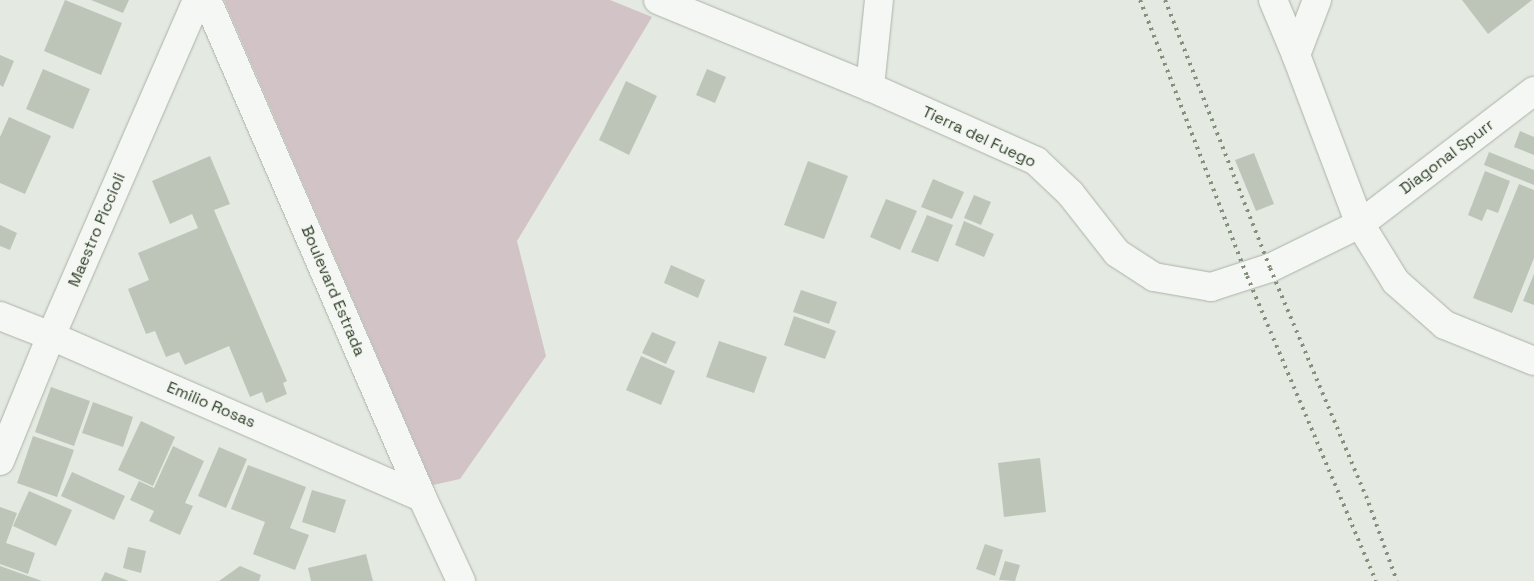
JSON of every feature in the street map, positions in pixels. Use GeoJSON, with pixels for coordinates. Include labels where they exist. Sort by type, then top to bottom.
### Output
{"type":"FeatureCollection","features":[{"type":"Feature","properties":{"kind":"street","name":"Maestro Piccioli"},"geometry":{"type":"LineString","coordinates":[[0,461],[51,336],[197,0]]}},
{"type":"Feature","properties":{"kind":"street","name":"Boulevard Estrada"},"geometry":{"type":"LineString","coordinates":[[207,0],[458,578]]}},
{"type":"Feature","properties":{"kind":"street","name":"Tierra del Fuego"},"geometry":{"type":"LineString","coordinates":[[658,0],[870,87],[1036,161],[1070,193],[1117,253],[1154,277],[1211,287],[1270,268],[1360,224]]}},
{"type":"Feature","properties":{"kind":"street"},"geometry":{"type":"LineString","coordinates":[[870,87],[879,0]]}},
{"type":"Feature","properties":{"kind":"street"},"geometry":{"type":"LineString","coordinates":[[1273,0],[1296,55],[1360,224],[1396,282],[1445,325],[1534,361]]}},
{"type":"Feature","properties":{"kind":"street"},"geometry":{"type":"LineString","coordinates":[[1296,55],[1317,0]]}},
{"type":"Feature","properties":{"kind":"street","name":"Diagonal Spurr"},"geometry":{"type":"LineString","coordinates":[[1360,224],[1534,91]]}},
{"type":"Feature","properties":{"kind":"street","name":"Emilio Rosas"},"geometry":{"type":"LineString","coordinates":[[0,316],[51,336],[422,496]]}},
{"type":"Feature","properties":{"kind":"shaded area"},"geometry":{"type":"Polygon","coordinates":[[[224,0],[610,0],[652,17],[517,241],[546,356],[460,479],[433,485],[224,0]]]}},
{"type":"Feature","properties":{"kind":"building"},"geometry":{"type":"Polygon","coordinates":[[[65,0],[122,23],[101,75],[44,51],[65,0]]]}},
{"type":"Feature","properties":{"kind":"building"},"geometry":{"type":"Polygon","coordinates":[[[91,0],[129,0],[123,13],[91,0]]]}},
{"type":"Feature","properties":{"kind":"building"},"geometry":{"type":"Polygon","coordinates":[[[1462,0],[1532,0],[1488,34],[1462,0]]]}},
{"type":"Feature","properties":{"kind":"building"},"geometry":{"type":"Polygon","coordinates":[[[0,55],[14,61],[3,87],[0,85],[0,55]]]}},
{"type":"Feature","properties":{"kind":"building"},"geometry":{"type":"Polygon","coordinates":[[[43,69],[90,89],[73,129],[26,109],[43,69]]]}},
{"type":"Feature","properties":{"kind":"building"},"geometry":{"type":"Polygon","coordinates":[[[707,69],[726,77],[715,103],[696,95],[707,69]]]}},
{"type":"Feature","properties":{"kind":"building"},"geometry":{"type":"Polygon","coordinates":[[[626,81],[657,96],[629,155],[599,140],[626,81]]]}},
{"type":"Feature","properties":{"kind":"building"},"geometry":{"type":"Polygon","coordinates":[[[9,117],[51,136],[25,194],[0,183],[0,137],[9,117]]]}},
{"type":"Feature","properties":{"kind":"building"},"geometry":{"type":"Polygon","coordinates":[[[1520,131],[1534,137],[1534,155],[1514,147],[1520,131]]]}},
{"type":"Feature","properties":{"kind":"building"},"geometry":{"type":"Polygon","coordinates":[[[1489,152],[1534,170],[1534,185],[1484,165],[1489,152]]]}},
{"type":"Feature","properties":{"kind":"building"},"geometry":{"type":"Polygon","coordinates":[[[1254,153],[1274,204],[1256,211],[1235,160],[1254,153]]]}},
{"type":"Feature","properties":{"kind":"building"},"geometry":{"type":"Polygon","coordinates":[[[210,156],[230,204],[214,210],[287,381],[283,383],[287,394],[266,403],[262,392],[250,397],[229,346],[185,365],[179,352],[166,357],[155,331],[146,334],[128,289],[149,280],[138,253],[198,228],[192,214],[170,224],[152,181],[210,156]]]}},
{"type":"Feature","properties":{"kind":"building"},"geometry":{"type":"Polygon","coordinates":[[[808,161],[848,176],[824,239],[784,225],[808,161]]]}},
{"type":"Feature","properties":{"kind":"building"},"geometry":{"type":"Polygon","coordinates":[[[1485,171],[1510,181],[1498,213],[1487,209],[1482,221],[1468,215],[1485,171]]]}},
{"type":"Feature","properties":{"kind":"building"},"geometry":{"type":"Polygon","coordinates":[[[933,179],[964,192],[952,219],[921,207],[933,179]]]}},
{"type":"Feature","properties":{"kind":"building"},"geometry":{"type":"Polygon","coordinates":[[[1519,184],[1534,190],[1534,258],[1512,313],[1473,298],[1519,184]]]}},
{"type":"Feature","properties":{"kind":"building"},"geometry":{"type":"Polygon","coordinates":[[[974,195],[991,202],[981,225],[964,218],[974,195]]]}},
{"type":"Feature","properties":{"kind":"building"},"geometry":{"type":"Polygon","coordinates":[[[886,199],[917,211],[900,250],[870,237],[886,199]]]}},
{"type":"Feature","properties":{"kind":"building"},"geometry":{"type":"Polygon","coordinates":[[[927,215],[953,225],[938,262],[911,252],[927,215]]]}},
{"type":"Feature","properties":{"kind":"building"},"geometry":{"type":"Polygon","coordinates":[[[964,221],[994,234],[984,257],[955,245],[964,221]]]}},
{"type":"Feature","properties":{"kind":"building"},"geometry":{"type":"Polygon","coordinates":[[[0,225],[17,233],[10,250],[0,246],[0,225]]]}},
{"type":"Feature","properties":{"kind":"building"},"geometry":{"type":"Polygon","coordinates":[[[671,265],[705,280],[698,298],[664,283],[671,265]]]}},
{"type":"Feature","properties":{"kind":"building"},"geometry":{"type":"Polygon","coordinates":[[[1534,274],[1534,305],[1523,301],[1534,274]]]}},
{"type":"Feature","properties":{"kind":"building"},"geometry":{"type":"Polygon","coordinates":[[[801,290],[837,302],[829,324],[793,312],[801,290]]]}},
{"type":"Feature","properties":{"kind":"building"},"geometry":{"type":"Polygon","coordinates":[[[794,316],[836,331],[825,359],[784,345],[794,316]]]}},
{"type":"Feature","properties":{"kind":"building"},"geometry":{"type":"Polygon","coordinates":[[[652,332],[676,342],[666,364],[642,353],[652,332]]]}},
{"type":"Feature","properties":{"kind":"building"},"geometry":{"type":"Polygon","coordinates":[[[719,341],[767,357],[754,393],[706,377],[719,341]]]}},
{"type":"Feature","properties":{"kind":"building"},"geometry":{"type":"Polygon","coordinates":[[[641,356],[675,371],[661,405],[626,390],[641,356]]]}},
{"type":"Feature","properties":{"kind":"building"},"geometry":{"type":"Polygon","coordinates":[[[51,387],[90,401],[74,446],[35,432],[51,387]]]}},
{"type":"Feature","properties":{"kind":"building"},"geometry":{"type":"Polygon","coordinates":[[[93,402],[133,417],[123,447],[82,433],[93,402]]]}},
{"type":"Feature","properties":{"kind":"building"},"geometry":{"type":"Polygon","coordinates":[[[141,421],[175,437],[153,486],[118,470],[141,421]]]}},
{"type":"Feature","properties":{"kind":"building"},"geometry":{"type":"Polygon","coordinates":[[[33,436],[74,450],[57,497],[17,483],[33,436]]]}},
{"type":"Feature","properties":{"kind":"building"},"geometry":{"type":"Polygon","coordinates":[[[173,446],[204,461],[185,503],[193,506],[180,535],[149,521],[154,511],[130,500],[139,481],[154,488],[173,446]]]}},
{"type":"Feature","properties":{"kind":"building"},"geometry":{"type":"Polygon","coordinates":[[[219,447],[247,459],[226,508],[198,496],[219,447]]]}},
{"type":"Feature","properties":{"kind":"building"},"geometry":{"type":"Polygon","coordinates":[[[1040,458],[1046,512],[1004,517],[998,463],[1040,458]]]}},
{"type":"Feature","properties":{"kind":"building"},"geometry":{"type":"Polygon","coordinates":[[[248,465],[306,487],[290,528],[309,535],[295,570],[253,554],[265,522],[231,509],[248,465]]]}},
{"type":"Feature","properties":{"kind":"building"},"geometry":{"type":"Polygon","coordinates":[[[72,472],[125,496],[114,520],[61,496],[72,472]]]}},
{"type":"Feature","properties":{"kind":"building"},"geometry":{"type":"Polygon","coordinates":[[[312,490],[346,500],[335,533],[302,522],[312,490]]]}},
{"type":"Feature","properties":{"kind":"building"},"geometry":{"type":"Polygon","coordinates":[[[29,491],[72,510],[56,546],[13,526],[29,491]]]}},
{"type":"Feature","properties":{"kind":"building"},"geometry":{"type":"Polygon","coordinates":[[[0,507],[17,513],[6,543],[35,553],[28,574],[0,564],[0,507]]]}},
{"type":"Feature","properties":{"kind":"building"},"geometry":{"type":"Polygon","coordinates":[[[985,544],[1003,550],[995,576],[976,569],[985,544]]]}},
{"type":"Feature","properties":{"kind":"building"},"geometry":{"type":"Polygon","coordinates":[[[128,547],[146,551],[141,573],[123,568],[128,547]]]}},
{"type":"Feature","properties":{"kind":"building"},"geometry":{"type":"Polygon","coordinates":[[[366,554],[373,581],[311,581],[308,568],[366,554]]]}},
{"type":"Feature","properties":{"kind":"building"},"geometry":{"type":"Polygon","coordinates":[[[1005,561],[1020,565],[1015,581],[999,580],[1005,561]]]}},
{"type":"Feature","properties":{"kind":"building"},"geometry":{"type":"Polygon","coordinates":[[[0,566],[42,581],[0,581],[0,566]]]}},
{"type":"Feature","properties":{"kind":"building"},"geometry":{"type":"Polygon","coordinates":[[[240,566],[261,575],[259,581],[219,581],[240,566]]]}},
{"type":"Feature","properties":{"kind":"building"},"geometry":{"type":"Polygon","coordinates":[[[105,572],[129,581],[101,581],[105,572]]]}},
{"type":"Feature","properties":{"kind":"railway"},"geometry":{"type":"LineString","coordinates":[[1140,0],[1247,276],[1376,581]]}},
{"type":"Feature","properties":{"kind":"railway"},"geometry":{"type":"LineString","coordinates":[[1165,0],[1270,268],[1366,496],[1397,581]]}}]}
